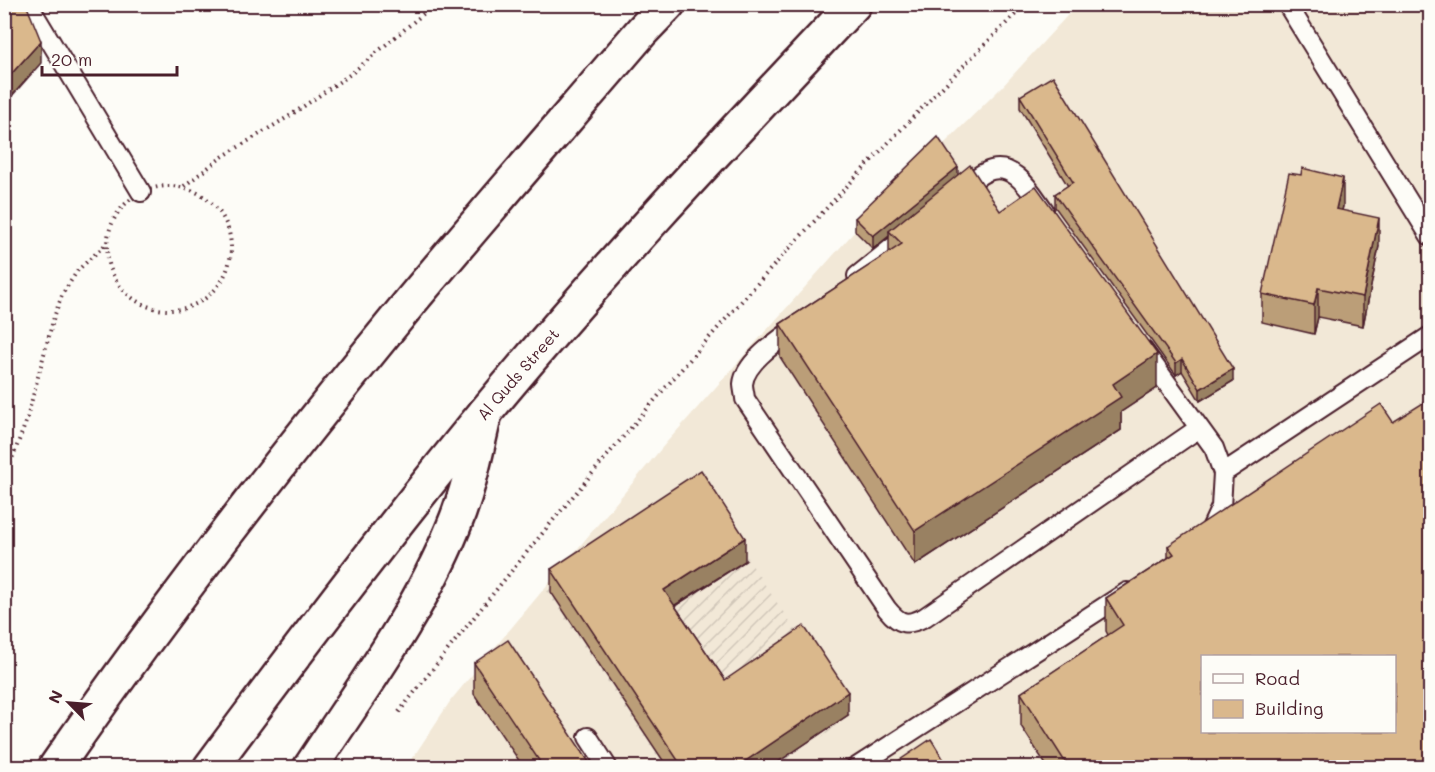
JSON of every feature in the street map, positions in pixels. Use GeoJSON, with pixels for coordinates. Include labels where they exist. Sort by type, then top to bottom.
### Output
{"type":"FeatureCollection","features":[{"type":"Feature","properties":{"kind":"main road"},"geometry":{"type":"LineString","coordinates":[[55,768],[110,688],[230,529],[411,302],[642,31],[668,4]]}},
{"type":"Feature","properties":{"kind":"main road","name":"Al Quds Street"},"geometry":{"type":"LineString","coordinates":[[210,768],[331,605],[485,413],[670,200],[854,4]]}},
{"type":"Feature","properties":{"kind":"main road"},"geometry":{"type":"LineString","coordinates":[[310,768],[407,619],[432,575],[470,482],[485,413]]}},
{"type":"Feature","properties":{"kind":"lane"},"geometry":{"type":"LineString","coordinates":[[28,4],[141,192]]}},
{"type":"Feature","properties":{"kind":"lane"},"geometry":{"type":"LineString","coordinates":[[1287,4],[1431,236]]}},
{"type":"Feature","properties":{"kind":"lane"},"geometry":{"type":"LineString","coordinates":[[946,203],[987,171],[1002,170],[1017,176],[1055,226]]}},
{"type":"Feature","properties":{"kind":"lane"},"geometry":{"type":"LineString","coordinates":[[848,284],[920,225]]}},
{"type":"Feature","properties":{"kind":"lane"},"geometry":{"type":"LineString","coordinates":[[812,313],[748,369],[743,384],[745,399],[897,621],[912,624],[925,617],[1199,428]]}},
{"type":"Feature","properties":{"kind":"lane"},"geometry":{"type":"LineString","coordinates":[[1130,331],[1214,448],[1223,473],[1221,507],[1206,538],[1197,545]]}},
{"type":"Feature","properties":{"kind":"lane"},"geometry":{"type":"LineString","coordinates":[[1223,473],[1431,336]]}},
{"type":"Feature","properties":{"kind":"lane"},"geometry":{"type":"LineString","coordinates":[[855,768],[1140,584]]}},
{"type":"Feature","properties":{"kind":"lane"},"geometry":{"type":"LineString","coordinates":[[588,737],[608,768]]}},
{"type":"Feature","properties":{"kind":"path"},"geometry":{"type":"LineString","coordinates":[[184,186],[222,157],[291,115],[352,73],[435,4]]}},
{"type":"Feature","properties":{"kind":"path"},"geometry":{"type":"LineString","coordinates":[[398,714],[539,536],[642,414],[873,160],[1026,4]]}},
{"type":"Feature","properties":{"kind":"path"},"geometry":{"type":"LineString","coordinates":[[162,185],[184,186],[204,195],[220,210],[230,229],[232,251],[227,272],[215,291],[197,304],[176,310],[154,309],[135,300],[119,286],[109,266],[106,244],[111,223],[124,205],[141,192],[162,185]]}},
{"type":"Feature","properties":{"kind":"path"},"geometry":{"type":"LineString","coordinates":[[4,480],[26,422],[54,317],[63,293],[78,270],[106,244]]}},
{"type":"Feature","properties":{"kind":"shaded area"},"geometry":{"type":"Polygon","coordinates":[[[1077,5],[1430,5],[1430,767],[406,768],[451,700],[666,443],[855,231],[1001,88],[1077,5]]]}},
{"type":"Feature","properties":{"kind":"shaded area"},"geometry":{"type":"Polygon","coordinates":[[[699,486],[853,716],[777,767],[664,767],[546,590],[699,486]]]}},
{"type":"Feature","properties":{"kind":"building"},"geometry":{"type":"Polygon","coordinates":[[[4,4],[26,4],[41,41],[4,82],[4,4]]]}},
{"type":"Feature","properties":{"kind":"building"},"geometry":{"type":"Polygon","coordinates":[[[1053,76],[1233,369],[1200,389],[1182,359],[1176,363],[1055,194],[1073,182],[1020,96],[1053,76]]]}},
{"type":"Feature","properties":{"kind":"building"},"geometry":{"type":"Polygon","coordinates":[[[938,137],[958,167],[873,236],[855,218],[938,137]]]}},
{"type":"Feature","properties":{"kind":"building"},"geometry":{"type":"Polygon","coordinates":[[[970,165],[1000,211],[1036,186],[1157,354],[1113,384],[1121,397],[915,531],[780,324],[902,244],[889,231],[970,165]]]}},
{"type":"Feature","properties":{"kind":"building"},"geometry":{"type":"Polygon","coordinates":[[[1302,168],[1343,178],[1336,209],[1379,218],[1363,297],[1318,288],[1314,305],[1262,294],[1289,173],[1301,175],[1302,168]]]}},
{"type":"Feature","properties":{"kind":"building"},"geometry":{"type":"Polygon","coordinates":[[[1431,398],[1431,768],[1273,768],[1271,765],[1267,768],[1110,768],[1106,760],[1095,768],[1069,768],[1021,693],[1123,625],[1106,598],[1174,554],[1168,546],[1381,404],[1393,422],[1431,398]]]}},
{"type":"Feature","properties":{"kind":"building"},"geometry":{"type":"Polygon","coordinates":[[[701,470],[745,538],[664,590],[725,680],[804,626],[848,692],[735,768],[683,768],[551,569],[701,470]]]}},
{"type":"Feature","properties":{"kind":"building"},"geometry":{"type":"Polygon","coordinates":[[[508,640],[593,768],[544,768],[474,663],[508,640]]]}},
{"type":"Feature","properties":{"kind":"building"},"geometry":{"type":"Polygon","coordinates":[[[931,739],[949,768],[888,768],[931,739]]]}}]}
